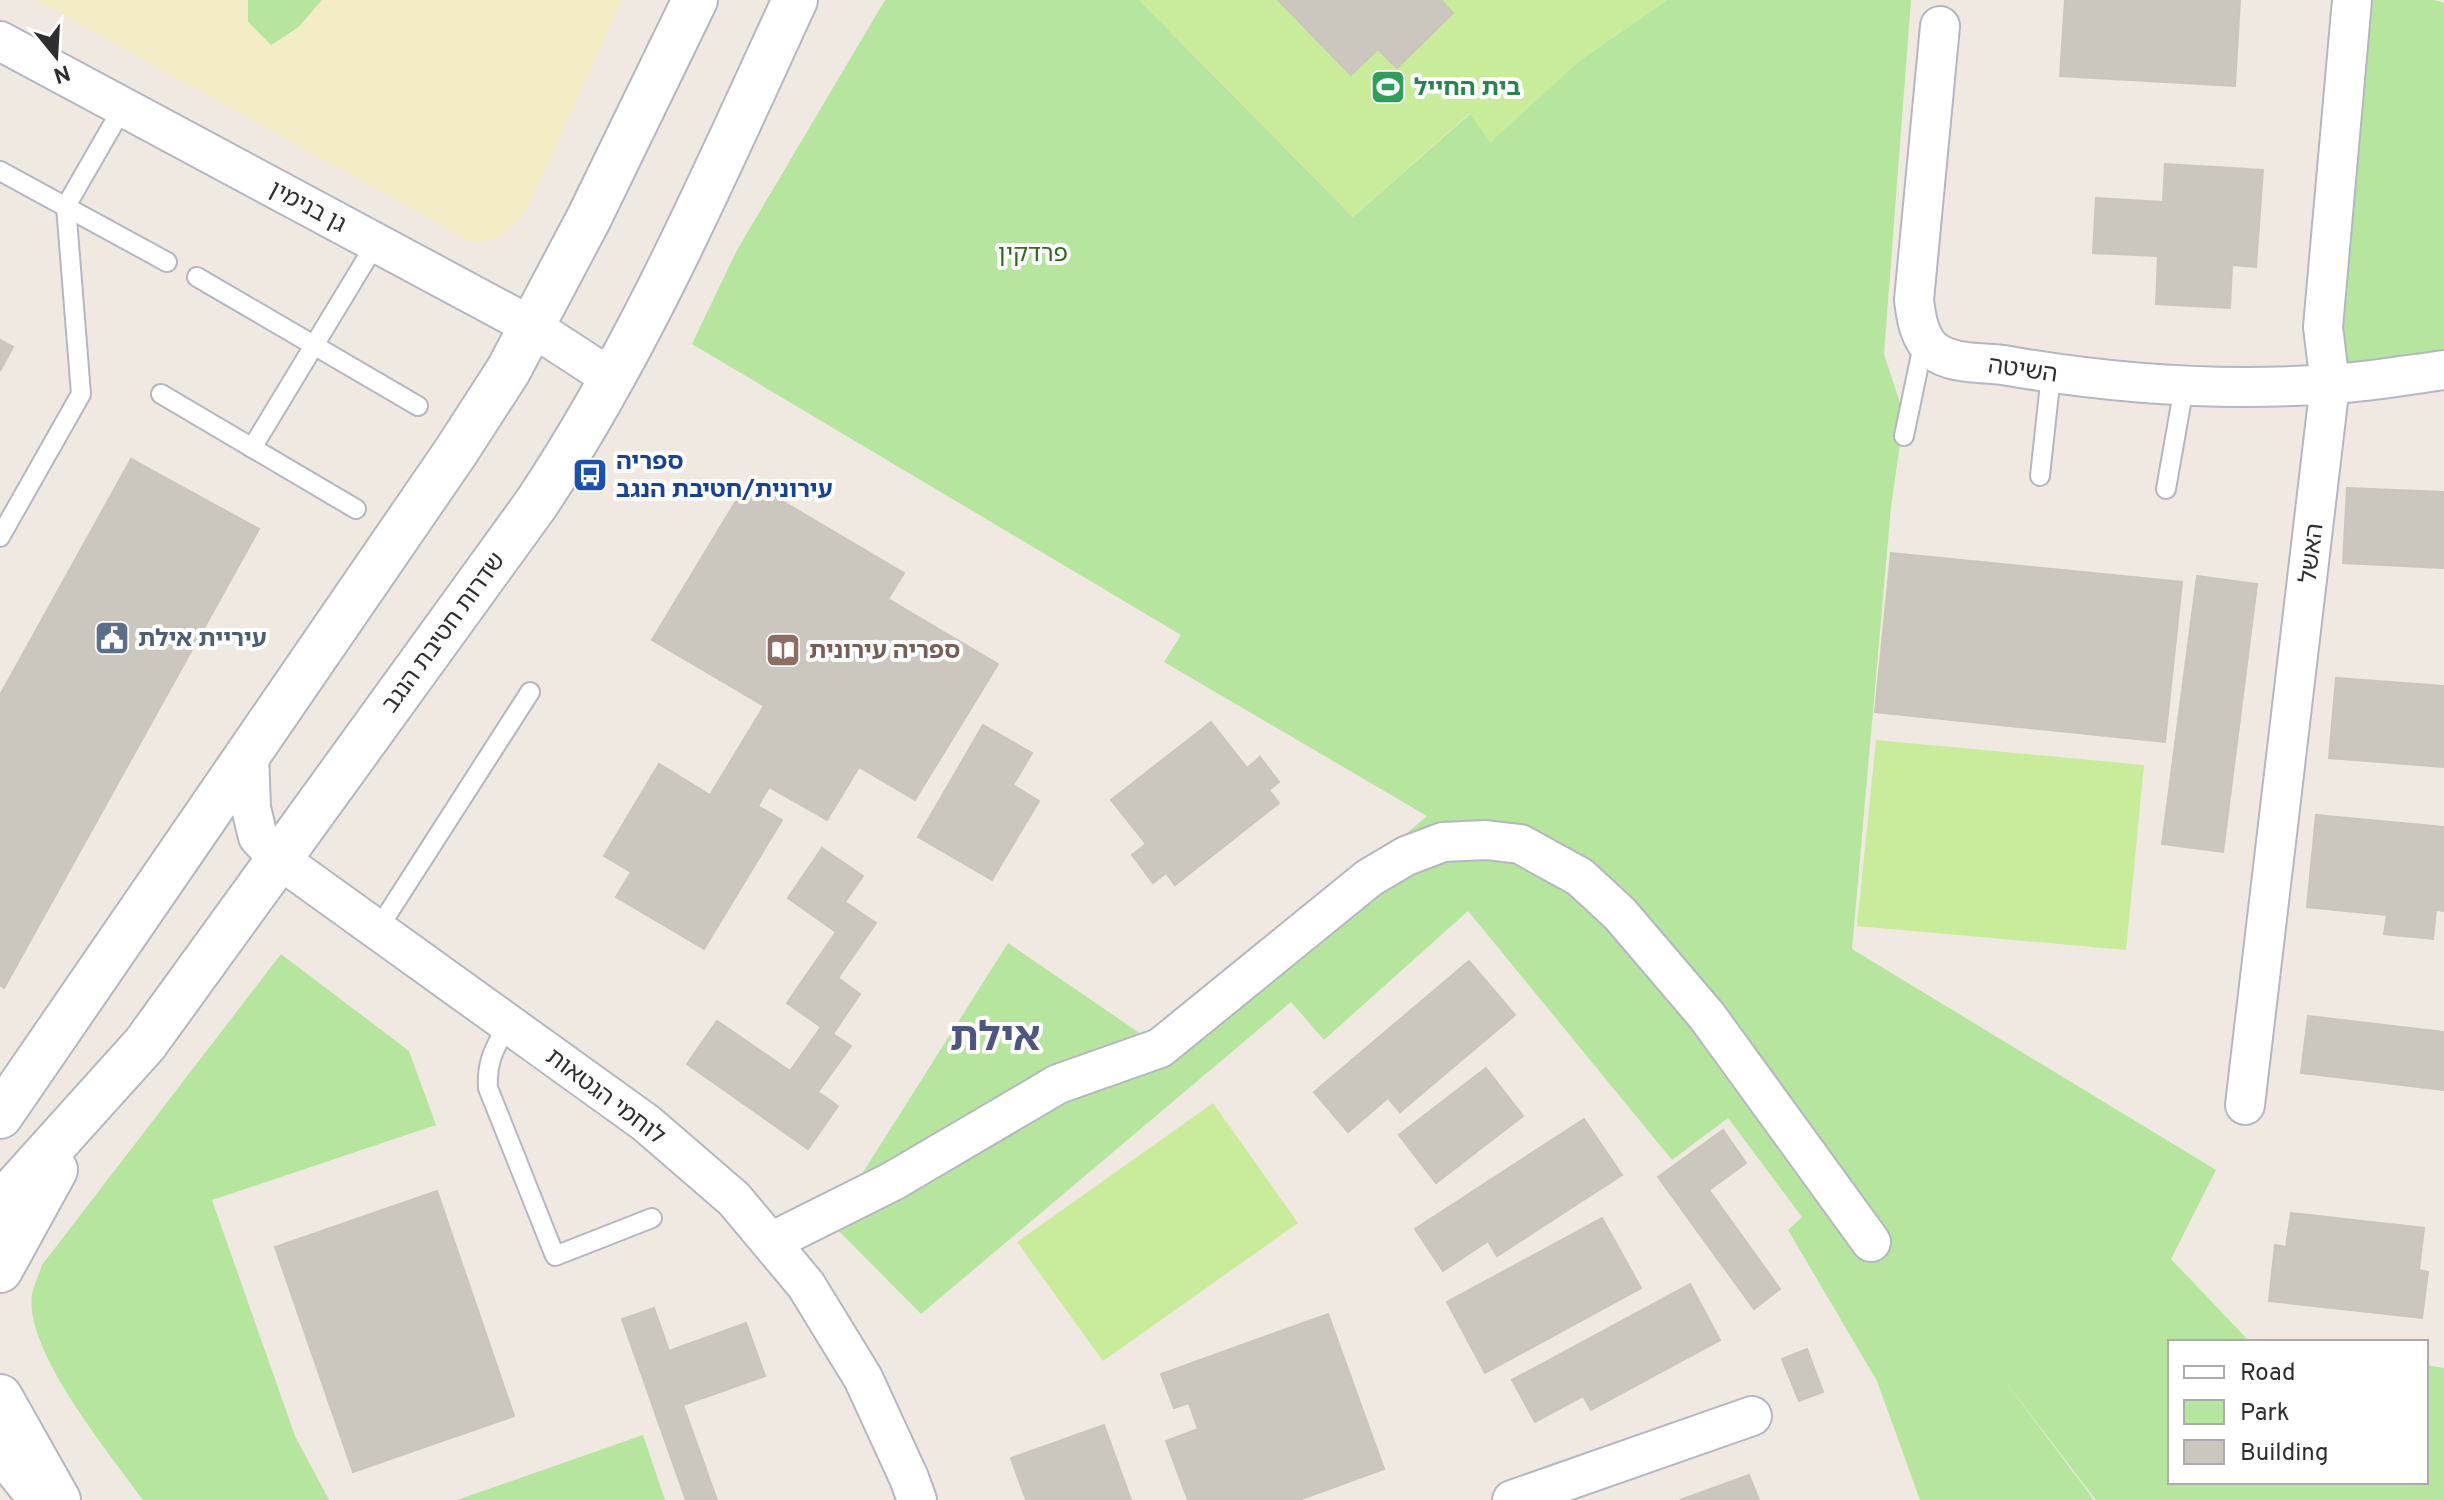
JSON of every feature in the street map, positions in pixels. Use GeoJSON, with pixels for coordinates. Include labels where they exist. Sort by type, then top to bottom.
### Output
{"type":"FeatureCollection","features":[{"type":"Feature","properties":{"kind":"main road"},"geometry":{"type":"LineString","coordinates":[[0,1116],[455,453],[508,371],[589,218],[695,0]]}},
{"type":"Feature","properties":{"kind":"main road","name":"שדרות חטיבת הנגב"},"geometry":{"type":"LineString","coordinates":[[0,1205],[145,1044],[536,504],[573,448],[678,252],[795,0]]}},
{"type":"Feature","properties":{"kind":"main road"},"geometry":{"type":"LineString","coordinates":[[0,1270],[97,1097]]}},
{"type":"Feature","properties":{"kind":"main road"},"geometry":{"type":"LineString","coordinates":[[0,1397],[58,1500]]}},
{"type":"Feature","properties":{"kind":"main road"},"geometry":{"type":"LineString","coordinates":[[0,1447],[42,1500]]}},
{"type":"Feature","properties":{"kind":"street","name":"האשל"},"geometry":{"type":"LineString","coordinates":[[2245,1105],[2330,384],[2323,327],[2352,0]]}},
{"type":"Feature","properties":{"kind":"street"},"geometry":{"type":"LineString","coordinates":[[1924,340],[1915,315],[1914,300],[1940,26]]}},
{"type":"Feature","properties":{"kind":"street","name":"גן בנימין"},"geometry":{"type":"LineString","coordinates":[[0,41],[531,326],[611,378]]}},
{"type":"Feature","properties":{"kind":"street","name":"השיטה"},"geometry":{"type":"LineString","coordinates":[[1924,340],[1933,350],[1946,357],[1963,361],[2051,374],[2184,387],[2330,384],[2444,370]]}},
{"type":"Feature","properties":{"kind":"street","name":"לוחמי הגטאות"},"geometry":{"type":"LineString","coordinates":[[249,754],[251,808],[258,837],[279,859],[646,1123],[734,1199],[806,1285],[863,1378],[917,1500]]}},
{"type":"Feature","properties":{"kind":"street"},"geometry":{"type":"LineString","coordinates":[[771,1242],[893,1181],[1058,1084],[1160,1048],[1369,878],[1406,856],[1443,842],[1486,840],[1520,844],[1538,852],[1580,877],[1620,914],[1707,1016],[1871,1242]]}},
{"type":"Feature","properties":{"kind":"street"},"geometry":{"type":"LineString","coordinates":[[1512,1500],[1752,1416]]}},
{"type":"Feature","properties":{"kind":"lane"},"geometry":{"type":"LineString","coordinates":[[0,537],[81,394],[66,206],[123,107]]}},
{"type":"Feature","properties":{"kind":"lane"},"geometry":{"type":"LineString","coordinates":[[0,171],[167,262]]}},
{"type":"Feature","properties":{"kind":"lane"},"geometry":{"type":"LineString","coordinates":[[252,448],[376,243]]}},
{"type":"Feature","properties":{"kind":"lane"},"geometry":{"type":"LineString","coordinates":[[197,277],[418,406]]}},
{"type":"Feature","properties":{"kind":"lane"},"geometry":{"type":"LineString","coordinates":[[1904,436],[1924,340]]}},
{"type":"Feature","properties":{"kind":"lane"},"geometry":{"type":"LineString","coordinates":[[2040,476],[2051,374]]}},
{"type":"Feature","properties":{"kind":"lane"},"geometry":{"type":"LineString","coordinates":[[2166,489],[2184,387]]}},
{"type":"Feature","properties":{"kind":"lane"},"geometry":{"type":"LineString","coordinates":[[161,394],[356,509]]}},
{"type":"Feature","properties":{"kind":"lane"},"geometry":{"type":"LineString","coordinates":[[378,929],[530,692]]}},
{"type":"Feature","properties":{"kind":"lane"},"geometry":{"type":"LineString","coordinates":[[508,1023],[489,1059],[488,1088],[555,1256],[652,1218]]}},
{"type":"Feature","properties":{"kind":"green space"},"geometry":{"type":"Polygon","coordinates":[[[248,0],[322,0],[299,27],[271,46],[248,22],[248,0]]]}},
{"type":"Feature","properties":{"kind":"green space","name":"פרדקין"},"geometry":{"type":"Polygon","coordinates":[[[885,0],[1139,0],[1353,217],[1471,113],[1490,142],[1579,61],[1667,0],[1911,0],[1884,354],[1904,415],[1891,507],[1852,949],[2216,1170],[2171,1259],[2248,1340],[2168,1340],[2168,1484],[2428,1484],[2428,1365],[2444,1368],[2444,1500],[2096,1500],[1998,1372],[2094,1500],[1920,1500],[1877,1381],[1788,1230],[1802,1217],[1728,1118],[1672,1160],[1468,911],[1324,1040],[1291,1002],[921,1314],[831,1223],[1008,943],[1157,1045],[1427,816],[1164,662],[1181,635],[692,344],[737,250],[885,0]]]}},
{"type":"Feature","properties":{"kind":"green space","name":"בית החייל"},"geometry":{"type":"Polygon","coordinates":[[[1139,0],[1667,0],[1579,61],[1490,143],[1470,113],[1353,217],[1139,0]]]}},
{"type":"Feature","properties":{"kind":"green space"},"geometry":{"type":"Polygon","coordinates":[[[2352,0],[2434,0],[2444,3],[2444,370],[2330,384],[2352,0]]]}},
{"type":"Feature","properties":{"kind":"green space"},"geometry":{"type":"Polygon","coordinates":[[[1876,740],[2144,765],[2126,950],[1857,926],[1876,740]]]}},
{"type":"Feature","properties":{"kind":"green space"},"geometry":{"type":"Polygon","coordinates":[[[281,954],[409,1051],[436,1125],[212,1200],[295,1436],[329,1500],[143,1500],[91,1429],[55,1372],[41,1344],[33,1318],[32,1294],[42,1265],[281,954]]]}},
{"type":"Feature","properties":{"kind":"green space"},"geometry":{"type":"Polygon","coordinates":[[[1213,1103],[1298,1223],[1103,1361],[1017,1242],[1213,1103]]]}},
{"type":"Feature","properties":{"kind":"green space"},"geometry":{"type":"Polygon","coordinates":[[[643,1435],[665,1500],[457,1500],[643,1435]]]}},
{"type":"Feature","properties":{"kind":"sand"},"geometry":{"type":"Polygon","coordinates":[[[36,0],[248,0],[248,22],[271,45],[299,27],[322,0],[622,0],[528,207],[505,232],[491,239],[472,242],[36,0]]]}},
{"type":"Feature","properties":{"kind":"building"},"geometry":{"type":"Polygon","coordinates":[[[1278,0],[1441,0],[1453,13],[1397,68],[1378,49],[1351,75],[1278,0]]]}},
{"type":"Feature","properties":{"kind":"building"},"geometry":{"type":"Polygon","coordinates":[[[2065,0],[2240,0],[2235,86],[2060,76],[2065,0]]]}},
{"type":"Feature","properties":{"kind":"building"},"geometry":{"type":"Polygon","coordinates":[[[2165,164],[2263,170],[2256,267],[2232,265],[2230,308],[2156,304],[2158,256],[2093,253],[2096,198],[2163,202],[2165,164]]]}},
{"type":"Feature","properties":{"kind":"building"},"geometry":{"type":"Polygon","coordinates":[[[0,340],[13,347],[0,371],[0,340]]]}},
{"type":"Feature","properties":{"kind":"building"},"geometry":{"type":"Polygon","coordinates":[[[131,459],[259,529],[4,988],[0,985],[0,695],[131,459]]]}},
{"type":"Feature","properties":{"kind":"building"},"geometry":{"type":"Polygon","coordinates":[[[748,481],[904,573],[888,599],[998,664],[915,800],[859,767],[827,820],[769,787],[758,806],[782,820],[704,949],[616,897],[631,872],[604,856],[659,764],[710,795],[764,706],[652,640],[748,481]]]}},
{"type":"Feature","properties":{"kind":"building"},"geometry":{"type":"Polygon","coordinates":[[[2347,488],[2444,492],[2444,568],[2343,563],[2347,488]]]}},
{"type":"Feature","properties":{"kind":"building"},"geometry":{"type":"Polygon","coordinates":[[[1891,553],[2182,582],[2165,742],[1875,712],[1891,553]]]}},
{"type":"Feature","properties":{"kind":"building"},"geometry":{"type":"Polygon","coordinates":[[[2197,576],[2257,584],[2223,852],[2162,844],[2197,576]]]}},
{"type":"Feature","properties":{"kind":"building"},"geometry":{"type":"Polygon","coordinates":[[[2336,678],[2444,686],[2444,767],[2329,758],[2336,678]]]}},
{"type":"Feature","properties":{"kind":"building"},"geometry":{"type":"Polygon","coordinates":[[[1211,722],[1247,768],[1260,757],[1279,782],[1269,790],[1279,803],[1175,885],[1166,873],[1153,883],[1132,855],[1146,844],[1111,800],[1211,722]]]}},
{"type":"Feature","properties":{"kind":"building"},"geometry":{"type":"Polygon","coordinates":[[[983,725],[1032,753],[1013,785],[1039,801],[992,880],[918,837],[983,725]]]}},
{"type":"Feature","properties":{"kind":"building"},"geometry":{"type":"Polygon","coordinates":[[[2316,815],[2444,827],[2444,911],[2436,910],[2433,939],[2384,934],[2387,915],[2307,907],[2316,815]]]}},
{"type":"Feature","properties":{"kind":"building"},"geometry":{"type":"Polygon","coordinates":[[[822,848],[863,876],[845,902],[876,923],[838,978],[860,994],[833,1034],[851,1046],[818,1092],[838,1106],[808,1149],[687,1064],[717,1021],[790,1071],[821,1027],[787,1003],[836,932],[788,898],[822,848]]]}},
{"type":"Feature","properties":{"kind":"building"},"geometry":{"type":"Polygon","coordinates":[[[1469,961],[1515,1015],[1400,1112],[1388,1098],[1348,1132],[1314,1092],[1469,961]]]}},
{"type":"Feature","properties":{"kind":"building"},"geometry":{"type":"Polygon","coordinates":[[[2308,1016],[2444,1032],[2444,1090],[2301,1073],[2308,1016]]]}},
{"type":"Feature","properties":{"kind":"building"},"geometry":{"type":"Polygon","coordinates":[[[1486,1068],[1523,1116],[1436,1183],[1399,1135],[1486,1068]]]}},
{"type":"Feature","properties":{"kind":"building"},"geometry":{"type":"Polygon","coordinates":[[[1584,1119],[1622,1175],[1497,1256],[1488,1241],[1443,1271],[1415,1229],[1584,1119]]]}},
{"type":"Feature","properties":{"kind":"building"},"geometry":{"type":"Polygon","coordinates":[[[1723,1130],[1746,1163],[1709,1190],[1780,1289],[1754,1309],[1658,1177],[1723,1130]]]}},
{"type":"Feature","properties":{"kind":"building"},"geometry":{"type":"Polygon","coordinates":[[[437,1191],[514,1416],[353,1472],[275,1247],[437,1191]]]}},
{"type":"Feature","properties":{"kind":"building"},"geometry":{"type":"Polygon","coordinates":[[[2291,1213],[2424,1228],[2419,1270],[2428,1272],[2422,1318],[2269,1301],[2275,1245],[2286,1247],[2291,1213]]]}},
{"type":"Feature","properties":{"kind":"building"},"geometry":{"type":"Polygon","coordinates":[[[1602,1218],[1641,1288],[1485,1373],[1447,1302],[1602,1218]]]}},
{"type":"Feature","properties":{"kind":"building"},"geometry":{"type":"Polygon","coordinates":[[[1690,1284],[1720,1340],[1591,1410],[1583,1396],[1535,1422],[1512,1380],[1690,1284]]]}},
{"type":"Feature","properties":{"kind":"building"},"geometry":{"type":"Polygon","coordinates":[[[654,1308],[669,1351],[746,1323],[765,1376],[683,1405],[717,1500],[686,1500],[622,1319],[654,1308]]]}},
{"type":"Feature","properties":{"kind":"building"},"geometry":{"type":"Polygon","coordinates":[[[1328,1314],[1384,1469],[1299,1500],[1188,1500],[1166,1441],[1198,1429],[1189,1403],[1174,1408],[1161,1374],[1328,1314]]]}},
{"type":"Feature","properties":{"kind":"building"},"geometry":{"type":"Polygon","coordinates":[[[1807,1349],[1823,1392],[1799,1401],[1782,1359],[1807,1349]]]}},
{"type":"Feature","properties":{"kind":"building"},"geometry":{"type":"Polygon","coordinates":[[[1104,1425],[1131,1500],[1026,1500],[1011,1458],[1104,1425]]]}},
{"type":"Feature","properties":{"kind":"building"},"geometry":{"type":"Polygon","coordinates":[[[1749,1475],[1759,1500],[1680,1500],[1749,1475]]]}},
{"type":"Feature","properties":{"kind":"place","name":"בית החייל"},"geometry":{"type":"Point","coordinates":[1388,87]}},
{"type":"Feature","properties":{"kind":"place","name":"ספריה עירונית/חטיבת הנגב"},"geometry":{"type":"Point","coordinates":[590,475]}},
{"type":"Feature","properties":{"kind":"place","name":"עיריית אילת"},"geometry":{"type":"Point","coordinates":[112,638]}},
{"type":"Feature","properties":{"kind":"place","name":"ספריה עירונית"},"geometry":{"type":"Point","coordinates":[783,650]}},
{"type":"Feature","properties":{"kind":"district","name":"אילת"},"geometry":{"type":"Point","coordinates":[995,1036]}}]}
